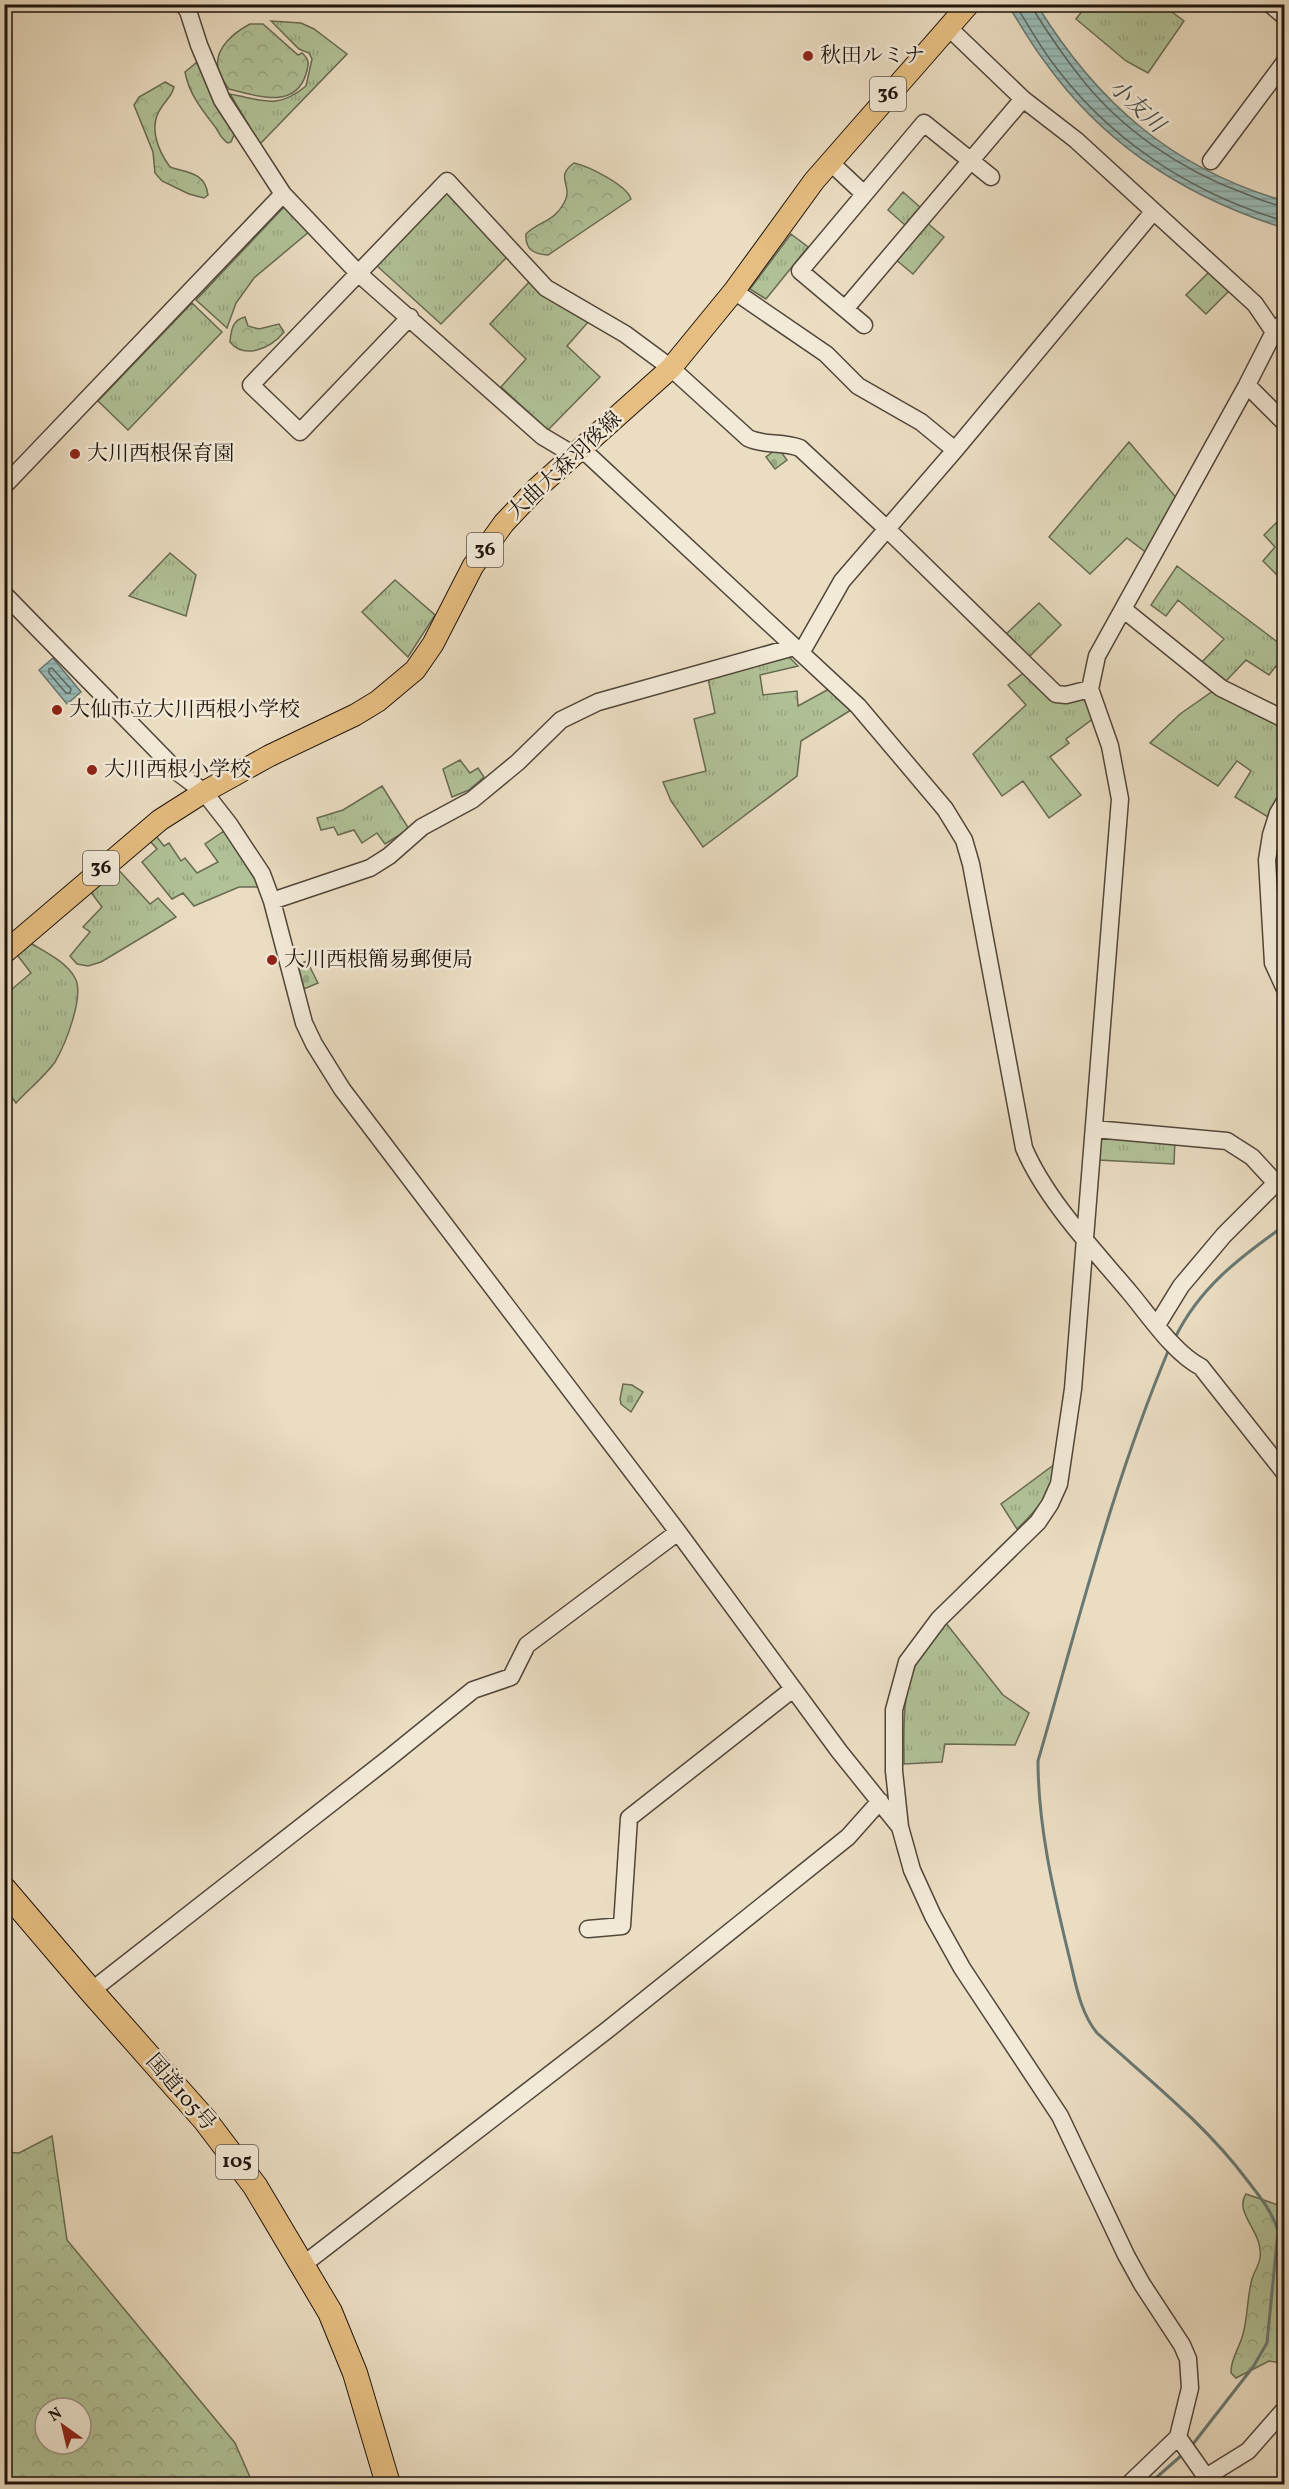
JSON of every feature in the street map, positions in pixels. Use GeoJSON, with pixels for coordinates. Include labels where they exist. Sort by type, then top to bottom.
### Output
{"type":"FeatureCollection","features":[{"type":"Feature","properties":{"kind":"highway","name":"国道105号"},"geometry":{"type":"LineString","coordinates":[[4,1889],[205,2120],[255,2186],[304,2264],[330,2312],[355,2373],[388,2484]]}},
{"type":"Feature","properties":{"kind":"main road","name":"大曲大森羽後線"},"geometry":{"type":"LineString","coordinates":[[4,953],[159,820],[269,756],[355,715],[398,686],[415,670],[433,644],[473,566],[504,523],[671,368],[734,291],[830,162],[969,4]]}},
{"type":"Feature","properties":{"kind":"street"},"geometry":{"type":"LineString","coordinates":[[183,4],[188,11],[199,45],[222,100],[283,194],[360,274],[542,436],[578,452],[798,650],[858,706],[945,810],[964,840],[971,864],[1024,1148],[1043,1184],[1084,1238],[1190,1362],[1201,1367],[1284,1472]]}},
{"type":"Feature","properties":{"kind":"street"},"geometry":{"type":"LineString","coordinates":[[1270,4],[1284,16]]}},
{"type":"Feature","properties":{"kind":"street"},"geometry":{"type":"LineString","coordinates":[[949,28],[1023,99],[1076,140],[1279,327],[1097,656],[1090,689],[1110,746],[1120,799],[1073,1389],[1059,1484],[1038,1522],[939,1619],[907,1662],[894,1710],[894,1771],[900,1827],[912,1870],[933,1916],[962,1968],[1060,2116],[1142,2284],[1182,2345],[1188,2359],[1190,2388],[1178,2437],[1129,2484]]}},
{"type":"Feature","properties":{"kind":"street"},"geometry":{"type":"LineString","coordinates":[[1211,161],[1284,63]]}},
{"type":"Feature","properties":{"kind":"street"},"geometry":{"type":"LineString","coordinates":[[845,309],[1023,99]]}},
{"type":"Feature","properties":{"kind":"street"},"geometry":{"type":"LineString","coordinates":[[864,325],[800,271],[863,193],[924,123],[991,177]]}},
{"type":"Feature","properties":{"kind":"street"},"geometry":{"type":"LineString","coordinates":[[830,162],[863,193]]}},
{"type":"Feature","properties":{"kind":"street"},"geometry":{"type":"LineString","coordinates":[[410,317],[300,432],[251,385],[447,182],[546,288],[625,334],[671,368],[748,438],[758,443],[788,443],[800,448],[887,529],[1056,694],[1066,695],[1090,689]]}},
{"type":"Feature","properties":{"kind":"street"},"geometry":{"type":"LineString","coordinates":[[4,486],[283,194]]}},
{"type":"Feature","properties":{"kind":"street"},"geometry":{"type":"LineString","coordinates":[[272,901],[370,867],[389,856],[422,827],[472,800],[518,762],[561,720],[570,715],[598,702],[798,650],[842,581],[956,450],[1153,212]]}},
{"type":"Feature","properties":{"kind":"street"},"geometry":{"type":"LineString","coordinates":[[734,291],[826,354],[858,386],[921,422],[956,450]]}},
{"type":"Feature","properties":{"kind":"street"},"geometry":{"type":"LineString","coordinates":[[1247,385],[1284,422]]}},
{"type":"Feature","properties":{"kind":"street"},"geometry":{"type":"LineString","coordinates":[[4,594],[180,774],[204,792],[229,824],[262,874],[272,901],[304,1023],[336,1080],[678,1532],[793,1689],[900,1827]]}},
{"type":"Feature","properties":{"kind":"street"},"geometry":{"type":"LineString","coordinates":[[1124,609],[1221,688],[1284,719]]}},
{"type":"Feature","properties":{"kind":"street"},"geometry":{"type":"LineString","coordinates":[[1284,803],[1271,835],[1267,860],[1273,963],[1284,987]]}},
{"type":"Feature","properties":{"kind":"street"},"geometry":{"type":"LineString","coordinates":[[1094,1128],[1227,1141],[1252,1157],[1280,1181],[1224,1235],[1181,1286],[1157,1325]]}},
{"type":"Feature","properties":{"kind":"street"},"geometry":{"type":"LineString","coordinates":[[91,1991],[473,1690],[511,1677],[527,1645],[678,1532]]}},
{"type":"Feature","properties":{"kind":"street"},"geometry":{"type":"LineString","coordinates":[[588,1929],[622,1926],[628,1818],[793,1689]]}},
{"type":"Feature","properties":{"kind":"street"},"geometry":{"type":"LineString","coordinates":[[304,2264],[606,2031],[848,1837],[880,1801]]}},
{"type":"Feature","properties":{"kind":"street"},"geometry":{"type":"LineString","coordinates":[[1178,2437],[1209,2481],[1248,2451],[1275,2423],[1284,2410]]}},
{"type":"Feature","properties":{"kind":"green space"},"geometry":{"type":"Polygon","coordinates":[[[1161,4],[1184,21],[1148,73],[1126,61],[1076,19],[1087,5],[1161,4]]]}},
{"type":"Feature","properties":{"kind":"green space"},"geometry":{"type":"Polygon","coordinates":[[[271,21],[301,23],[314,29],[347,54],[260,144],[230,94],[270,101],[287,98],[306,86],[312,59],[309,53],[299,49],[271,21]]]}},
{"type":"Feature","properties":{"kind":"green space"},"geometry":{"type":"Polygon","coordinates":[[[250,24],[263,24],[298,55],[302,53],[308,60],[306,74],[301,85],[293,93],[274,98],[251,95],[229,89],[222,79],[218,61],[222,47],[238,31],[250,24]]]}},
{"type":"Feature","properties":{"kind":"green space"},"geometry":{"type":"Polygon","coordinates":[[[196,63],[201,66],[231,125],[234,135],[231,142],[228,143],[222,138],[190,88],[185,72],[196,63]]]}},
{"type":"Feature","properties":{"kind":"green space"},"geometry":{"type":"Polygon","coordinates":[[[165,82],[174,87],[157,115],[155,130],[158,146],[170,167],[194,174],[203,181],[208,195],[204,198],[189,194],[162,181],[155,173],[153,152],[134,105],[139,97],[165,82]]]}},
{"type":"Feature","properties":{"kind":"green space"},"geometry":{"type":"Polygon","coordinates":[[[574,163],[615,182],[631,199],[548,255],[534,252],[527,243],[526,234],[552,217],[561,208],[567,195],[565,173],[574,163]]]}},
{"type":"Feature","properties":{"kind":"green space"},"geometry":{"type":"Polygon","coordinates":[[[448,191],[508,256],[441,324],[376,265],[448,191]]]}},
{"type":"Feature","properties":{"kind":"green space"},"geometry":{"type":"Polygon","coordinates":[[[903,192],[920,207],[905,225],[888,210],[903,192]]]}},
{"type":"Feature","properties":{"kind":"green space"},"geometry":{"type":"Polygon","coordinates":[[[284,207],[310,231],[254,278],[236,303],[227,328],[196,300],[284,207]]]}},
{"type":"Feature","properties":{"kind":"green space"},"geometry":{"type":"Polygon","coordinates":[[[926,222],[944,237],[913,274],[895,259],[926,222]]]}},
{"type":"Feature","properties":{"kind":"green space"},"geometry":{"type":"Polygon","coordinates":[[[791,234],[808,247],[766,299],[750,289],[791,234]]]}},
{"type":"Feature","properties":{"kind":"green space"},"geometry":{"type":"Polygon","coordinates":[[[1212,269],[1231,289],[1206,314],[1186,295],[1212,269]]]}},
{"type":"Feature","properties":{"kind":"green space"},"geometry":{"type":"Polygon","coordinates":[[[532,279],[590,320],[567,346],[600,377],[548,430],[501,387],[526,359],[490,324],[532,279]]]}},
{"type":"Feature","properties":{"kind":"green space"},"geometry":{"type":"Polygon","coordinates":[[[192,303],[222,332],[128,430],[98,401],[192,303]]]}},
{"type":"Feature","properties":{"kind":"green space"},"geometry":{"type":"Polygon","coordinates":[[[245,317],[248,326],[259,329],[279,324],[284,332],[265,347],[258,350],[243,350],[230,342],[235,323],[245,317]]]}},
{"type":"Feature","properties":{"kind":"green space"},"geometry":{"type":"Polygon","coordinates":[[[1129,442],[1179,501],[1148,554],[1127,538],[1090,574],[1049,537],[1129,442]]]}},
{"type":"Feature","properties":{"kind":"green space"},"geometry":{"type":"Polygon","coordinates":[[[778,448],[787,460],[775,469],[766,457],[778,448]]]}},
{"type":"Feature","properties":{"kind":"green space"},"geometry":{"type":"Polygon","coordinates":[[[1284,515],[1284,582],[1263,561],[1275,547],[1264,535],[1284,515]]]}},
{"type":"Feature","properties":{"kind":"green space"},"geometry":{"type":"Polygon","coordinates":[[[170,553],[196,575],[186,616],[129,596],[170,553]]]}},
{"type":"Feature","properties":{"kind":"green space"},"geometry":{"type":"Polygon","coordinates":[[[1177,566],[1284,647],[1284,670],[1276,666],[1269,675],[1246,660],[1226,681],[1202,662],[1224,639],[1178,600],[1166,616],[1151,605],[1177,566]]]}},
{"type":"Feature","properties":{"kind":"green space"},"geometry":{"type":"Polygon","coordinates":[[[395,580],[435,615],[408,657],[362,612],[395,580]]]}},
{"type":"Feature","properties":{"kind":"green space"},"geometry":{"type":"Polygon","coordinates":[[[1039,603],[1061,625],[1028,658],[1005,635],[1039,603]]]}},
{"type":"Feature","properties":{"kind":"green space"},"geometry":{"type":"Polygon","coordinates":[[[788,656],[798,666],[760,675],[763,695],[797,691],[798,706],[829,689],[851,710],[801,741],[797,776],[703,847],[671,801],[663,782],[706,771],[694,719],[715,713],[708,678],[788,656]]]}},
{"type":"Feature","properties":{"kind":"green space"},"geometry":{"type":"Polygon","coordinates":[[[1026,671],[1054,698],[1083,696],[1094,718],[1066,739],[1069,743],[1050,757],[1081,795],[1049,818],[1023,781],[1002,796],[973,754],[1026,705],[1008,685],[1026,671]]]}},
{"type":"Feature","properties":{"kind":"green space"},"geometry":{"type":"Polygon","coordinates":[[[1216,689],[1284,726],[1284,792],[1268,817],[1235,797],[1251,771],[1237,761],[1218,786],[1150,743],[1180,714],[1216,689]]]}},
{"type":"Feature","properties":{"kind":"green space"},"geometry":{"type":"Polygon","coordinates":[[[460,760],[470,773],[478,768],[484,777],[469,790],[452,797],[443,769],[460,760]]]}},
{"type":"Feature","properties":{"kind":"green space"},"geometry":{"type":"Polygon","coordinates":[[[382,786],[409,829],[385,844],[377,833],[362,843],[354,830],[338,835],[334,827],[321,830],[317,818],[343,810],[382,786]]]}},
{"type":"Feature","properties":{"kind":"green space"},"geometry":{"type":"Polygon","coordinates":[[[224,831],[260,887],[239,887],[194,906],[183,893],[172,899],[142,862],[157,849],[150,841],[156,836],[164,846],[169,843],[181,861],[185,858],[197,873],[218,862],[205,844],[224,831]]]}},
{"type":"Feature","properties":{"kind":"green space"},"geometry":{"type":"Polygon","coordinates":[[[114,865],[150,904],[158,898],[176,917],[101,962],[88,966],[77,964],[70,956],[90,932],[83,927],[102,907],[87,887],[114,865]]]}},
{"type":"Feature","properties":{"kind":"green space"},"geometry":{"type":"Polygon","coordinates":[[[1284,893],[1284,965],[1274,918],[1278,900],[1284,893]]]}},
{"type":"Feature","properties":{"kind":"green space"},"geometry":{"type":"Polygon","coordinates":[[[27,941],[66,966],[75,978],[78,996],[68,1033],[55,1062],[16,1103],[5,1088],[5,995],[31,973],[15,952],[27,941]]]}},
{"type":"Feature","properties":{"kind":"green space"},"geometry":{"type":"Polygon","coordinates":[[[307,961],[318,983],[304,989],[298,965],[307,961]]]}},
{"type":"Feature","properties":{"kind":"green space"},"geometry":{"type":"Polygon","coordinates":[[[1099,1135],[1175,1139],[1174,1164],[1098,1160],[1099,1135]]]}},
{"type":"Feature","properties":{"kind":"green space"},"geometry":{"type":"Polygon","coordinates":[[[623,1384],[632,1385],[643,1392],[631,1412],[621,1404],[623,1384]]]}},
{"type":"Feature","properties":{"kind":"green space"},"geometry":{"type":"Polygon","coordinates":[[[1055,1464],[1048,1492],[1037,1508],[1017,1529],[1001,1504],[1055,1464]]]}},
{"type":"Feature","properties":{"kind":"green space"},"geometry":{"type":"Polygon","coordinates":[[[945,1622],[1003,1695],[1029,1713],[1015,1745],[945,1744],[942,1762],[904,1764],[905,1708],[909,1682],[920,1656],[945,1622]]]}},
{"type":"Feature","properties":{"kind":"green space"},"geometry":{"type":"Polygon","coordinates":[[[52,2136],[67,2240],[235,2443],[253,2484],[5,2484],[5,2152],[19,2153],[52,2136]]]}},
{"type":"Feature","properties":{"kind":"green space"},"geometry":{"type":"Polygon","coordinates":[[[1246,2194],[1284,2207],[1284,2320],[1279,2336],[1279,2346],[1284,2350],[1284,2363],[1269,2361],[1236,2378],[1231,2373],[1232,2363],[1243,2334],[1250,2286],[1260,2258],[1258,2240],[1243,2208],[1246,2194]]]}},
{"type":"Feature","properties":{"kind":"water"},"geometry":{"type":"Polygon","coordinates":[[[1008,5],[1037,5],[1086,73],[1112,102],[1141,128],[1173,151],[1244,187],[1284,201],[1284,228],[1214,201],[1151,165],[1121,143],[1068,92],[1035,48],[1008,5]]]}},
{"type":"Feature","properties":{"kind":"water"},"geometry":{"type":"Polygon","coordinates":[[[53,658],[81,692],[67,704],[39,670],[53,658]]]}},
{"type":"Feature","properties":{"kind":"waterway"},"geometry":{"type":"LineString","coordinates":[[1175,1338],[1208,1289],[1237,1262],[1284,1226]]}},
{"type":"Feature","properties":{"kind":"waterway"},"geometry":{"type":"LineString","coordinates":[[1169,1349],[1113,1501],[1038,1761],[1047,1857],[1076,1984],[1086,2015],[1097,2033],[1195,2121],[1231,2160],[1265,2204],[1278,2231],[1267,2343],[1253,2367],[1193,2444]]}},
{"type":"Feature","properties":{"kind":"waterway"},"geometry":{"type":"LineString","coordinates":[[1149,2484],[1182,2455]]}},
{"type":"Feature","properties":{"kind":"place","name":"秋田ルミナ"},"geometry":{"type":"Point","coordinates":[808,56]}},
{"type":"Feature","properties":{"kind":"place","name":"大川西根保育園"},"geometry":{"type":"Point","coordinates":[75,454]}},
{"type":"Feature","properties":{"kind":"place","name":"大仙市立大川西根小学校"},"geometry":{"type":"Point","coordinates":[57,710]}},
{"type":"Feature","properties":{"kind":"place","name":"大川西根小学校"},"geometry":{"type":"Point","coordinates":[92,770]}},
{"type":"Feature","properties":{"kind":"place","name":"大川西根簡易郵便局"},"geometry":{"type":"Point","coordinates":[272,960]}},
{"type":"Feature","properties":{"kind":"water label","name":"小友川"},"geometry":{"type":"Point","coordinates":[1136,107]}}]}
